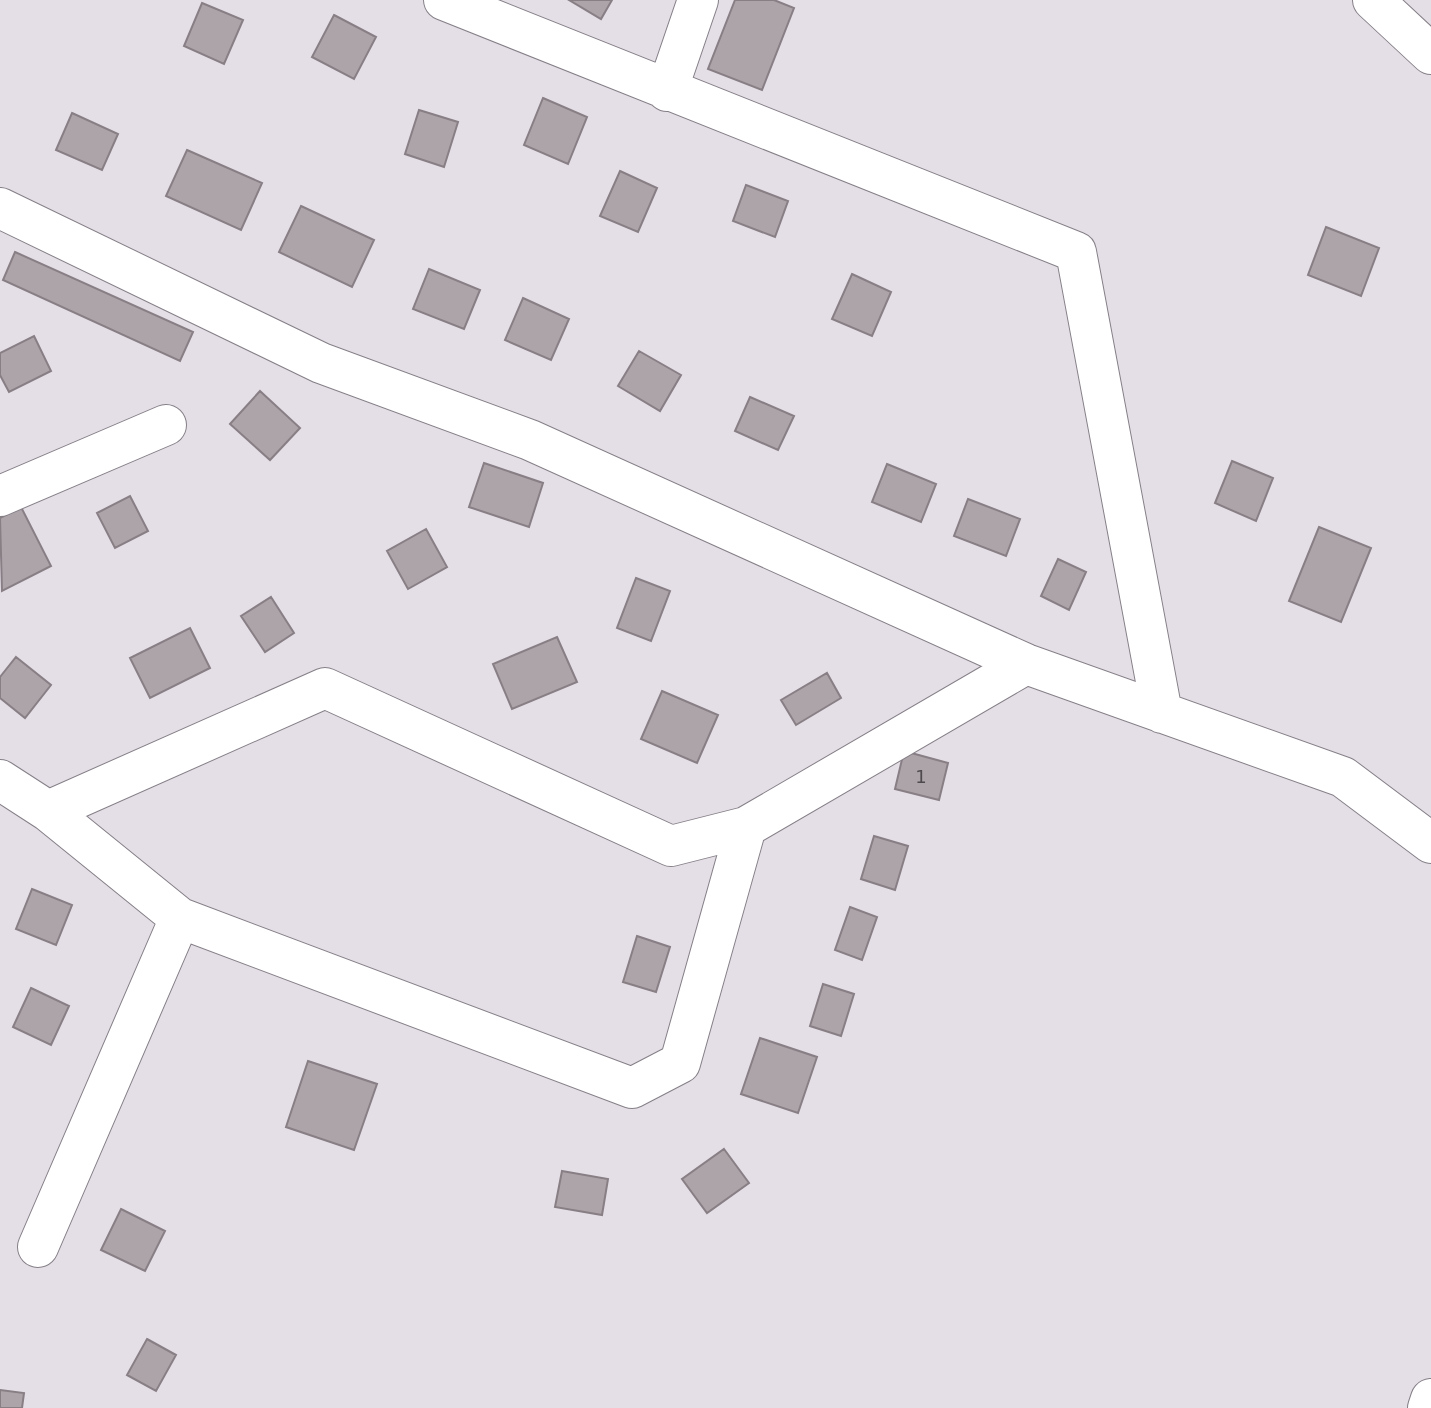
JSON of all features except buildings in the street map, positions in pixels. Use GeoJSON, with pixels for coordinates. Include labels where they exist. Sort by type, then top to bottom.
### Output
{"type":"FeatureCollection","features":[{"type":"Feature","properties":{"kind":"street"},"geometry":{"type":"LineString","coordinates":[[444,0],[1076,252],[1162,713]]}},
{"type":"Feature","properties":{"kind":"street"},"geometry":{"type":"LineString","coordinates":[[667,91],[698,0]]}},
{"type":"Feature","properties":{"kind":"street"},"geometry":{"type":"LineString","coordinates":[[1373,0],[1431,54]]}},
{"type":"Feature","properties":{"kind":"street"},"geometry":{"type":"LineString","coordinates":[[0,208],[321,363],[530,440],[1026,664],[1343,777],[1431,843]]}},
{"type":"Feature","properties":{"kind":"street"},"geometry":{"type":"LineString","coordinates":[[0,496],[166,425]]}},
{"type":"Feature","properties":{"kind":"street"},"geometry":{"type":"LineString","coordinates":[[48,811],[325,688],[671,846],[746,827],[1026,664]]}},
{"type":"Feature","properties":{"kind":"street"},"geometry":{"type":"LineString","coordinates":[[0,780],[48,811],[180,918],[632,1088],[680,1063],[746,827]]}},
{"type":"Feature","properties":{"kind":"street"},"geometry":{"type":"LineString","coordinates":[[38,1247],[180,918]]}},
{"type":"Feature","properties":{"kind":"street"},"geometry":{"type":"LineString","coordinates":[[1428,1408],[1431,1399]]}}]}
